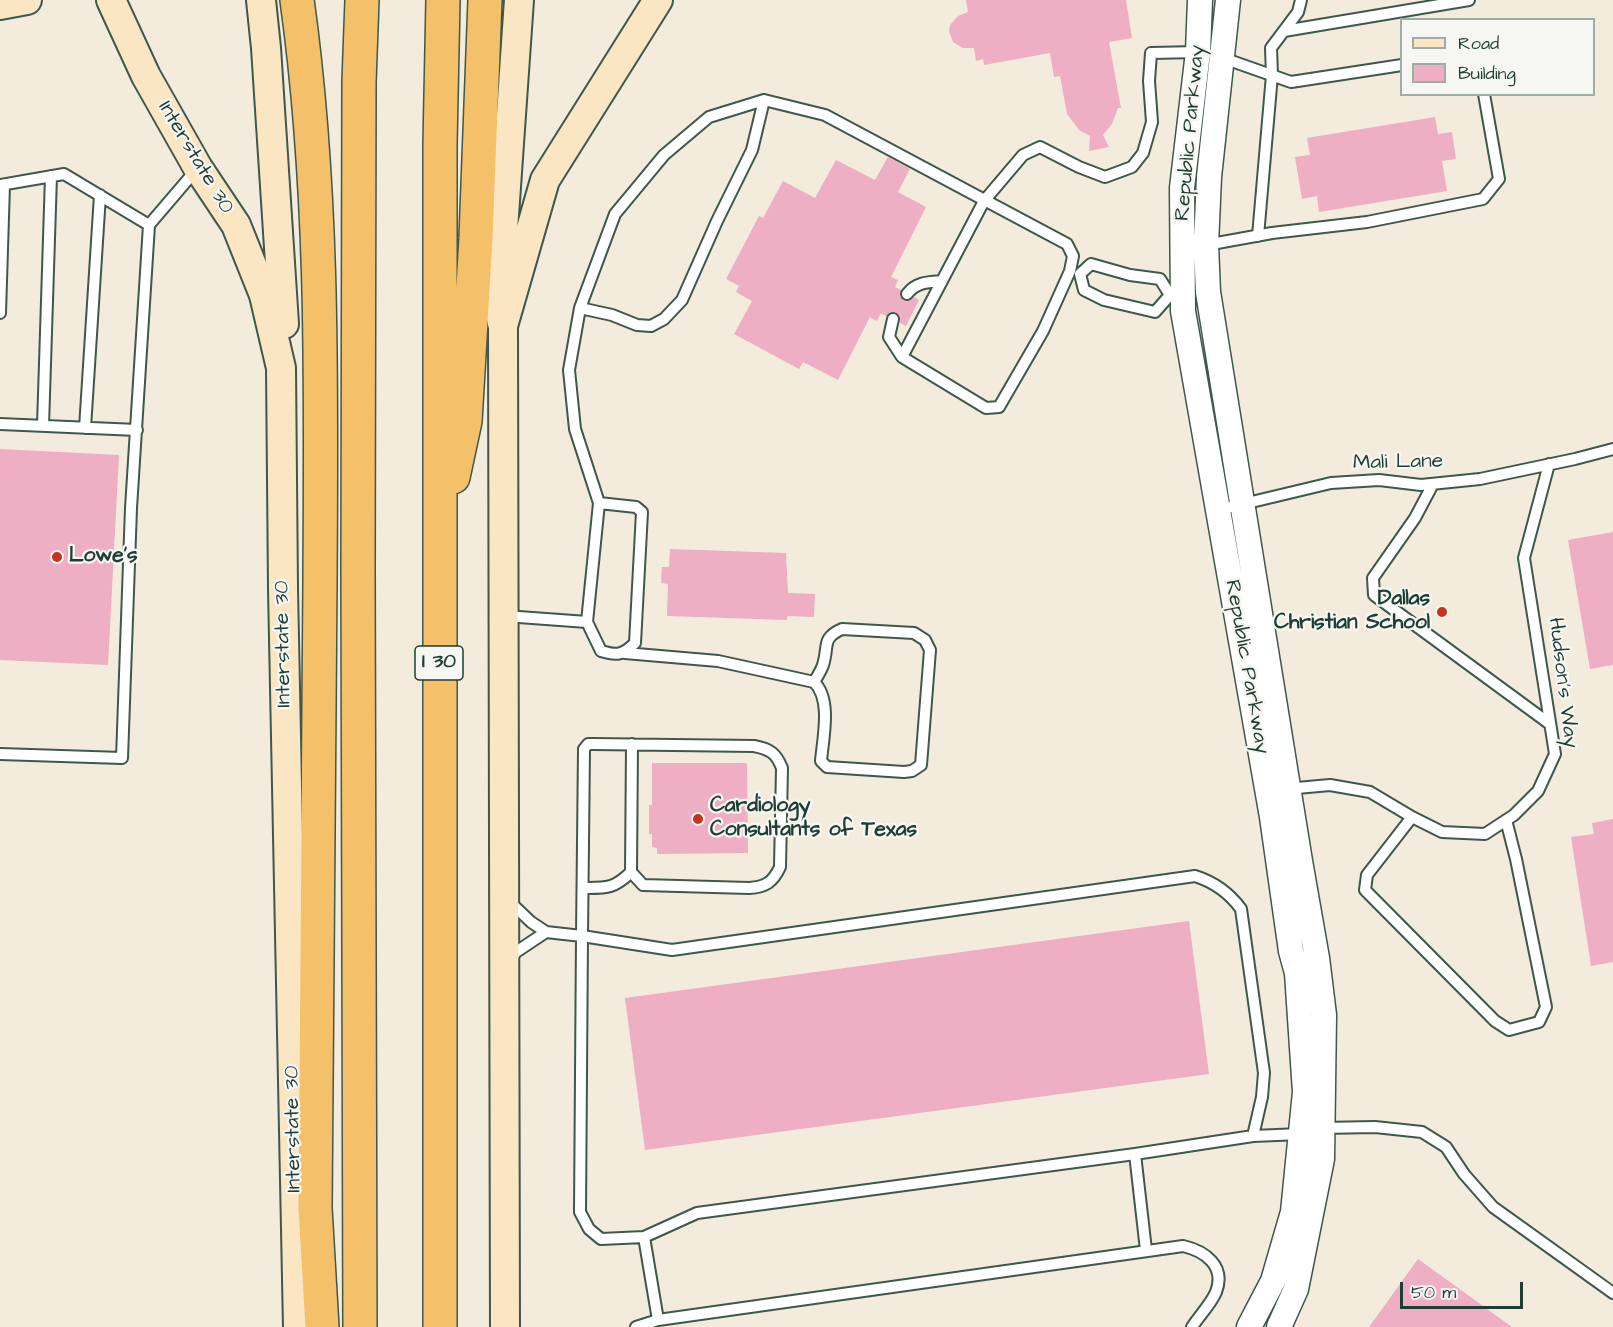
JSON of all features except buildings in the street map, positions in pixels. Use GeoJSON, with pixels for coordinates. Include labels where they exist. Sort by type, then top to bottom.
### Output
{"type":"FeatureCollection","features":[{"type":"Feature","properties":{"kind":"highway"},"geometry":{"type":"LineString","coordinates":[[297,0],[315,182],[319,297],[315,1208],[322,1327]]}},
{"type":"Feature","properties":{"kind":"highway"},"geometry":{"type":"LineString","coordinates":[[344,0],[359,82]]}},
{"type":"Feature","properties":{"kind":"highway"},"geometry":{"type":"LineString","coordinates":[[360,1327],[359,82],[362,0]]}},
{"type":"Feature","properties":{"kind":"highway","name":"I 30"},"geometry":{"type":"LineString","coordinates":[[440,1327],[439,547],[440,144],[443,0]]}},
{"type":"Feature","properties":{"kind":"highway"},"geometry":{"type":"LineString","coordinates":[[439,547],[465,421],[476,238],[485,0]]}},
{"type":"Feature","properties":{"kind":"main road"},"geometry":{"type":"LineString","coordinates":[[0,4],[27,0]]}},
{"type":"Feature","properties":{"kind":"main road","name":"Interstate 30"},"geometry":{"type":"LineString","coordinates":[[111,0],[146,76],[198,168],[236,225],[264,295],[280,368],[298,1327]]}},
{"type":"Feature","properties":{"kind":"main road"},"geometry":{"type":"LineString","coordinates":[[261,0],[284,322],[280,368]]}},
{"type":"Feature","properties":{"kind":"main road"},"geometry":{"type":"LineString","coordinates":[[505,1327],[503,326],[494,285],[502,244],[519,0]]}},
{"type":"Feature","properties":{"kind":"main road"},"geometry":{"type":"LineString","coordinates":[[503,326],[545,180],[658,0]]}},
{"type":"Feature","properties":{"kind":"street","name":"Republic Parkway"},"geometry":{"type":"LineString","coordinates":[[1200,0],[1198,52],[1182,188],[1190,293],[1242,505],[1278,790],[1291,951],[1297,973],[1305,1092],[1313,1131],[1322,1159],[1296,1289],[1279,1327]]}},
{"type":"Feature","properties":{"kind":"street","name":"Republic Parkway"},"geometry":{"type":"LineString","coordinates":[[1228,0],[1209,177],[1206,245],[1183,311],[1218,510],[1278,790]]}},
{"type":"Feature","properties":{"kind":"street"},"geometry":{"type":"LineString","coordinates":[[1198,52],[1223,58]]}},
{"type":"Feature","properties":{"kind":"street","name":"Republic Parkway"},"geometry":{"type":"LineString","coordinates":[[1250,1327],[1273,1281],[1313,1131]]}},
{"type":"Feature","properties":{"kind":"lane"},"geometry":{"type":"LineString","coordinates":[[1258,236],[1272,75],[1272,48],[1298,12],[1301,0]]}},
{"type":"Feature","properties":{"kind":"lane"},"geometry":{"type":"LineString","coordinates":[[1284,31],[1469,0]]}},
{"type":"Feature","properties":{"kind":"lane"},"geometry":{"type":"LineString","coordinates":[[903,357],[984,201],[1023,155],[1040,147],[1079,167],[1105,177],[1132,167],[1143,153],[1152,122],[1149,81],[1151,53],[1198,52]]}},
{"type":"Feature","properties":{"kind":"lane"},"geometry":{"type":"LineString","coordinates":[[1223,58],[1291,82],[1400,65]]}},
{"type":"Feature","properties":{"kind":"lane"},"geometry":{"type":"LineString","coordinates":[[1206,245],[1367,222],[1483,199],[1499,179],[1484,96]]}},
{"type":"Feature","properties":{"kind":"lane"},"geometry":{"type":"LineString","coordinates":[[580,308],[612,315],[637,326],[651,326],[664,319],[682,300],[752,150],[764,100]]}},
{"type":"Feature","properties":{"kind":"lane"},"geometry":{"type":"LineString","coordinates":[[814,682],[824,663],[826,642],[832,633],[842,629],[914,633],[925,640],[930,650],[921,765],[912,771],[904,772],[827,767],[821,761],[825,700],[821,688],[814,682],[718,661],[625,653],[615,655],[601,651],[587,622],[599,503],[575,429],[569,369],[580,308],[615,214],[664,155],[709,117],[764,100],[825,115],[1067,244],[1073,256],[1075,273],[1084,290],[1104,300],[1155,312],[1190,293]]}},
{"type":"Feature","properties":{"kind":"lane"},"geometry":{"type":"LineString","coordinates":[[0,754],[122,758],[131,508],[149,225],[198,168]]}},
{"type":"Feature","properties":{"kind":"lane"},"geometry":{"type":"LineString","coordinates":[[0,313],[2,185],[64,174],[149,225]]}},
{"type":"Feature","properties":{"kind":"lane"},"geometry":{"type":"LineString","coordinates":[[43,426],[51,176]]}},
{"type":"Feature","properties":{"kind":"lane"},"geometry":{"type":"LineString","coordinates":[[85,428],[100,195]]}},
{"type":"Feature","properties":{"kind":"lane"},"geometry":{"type":"LineString","coordinates":[[893,319],[889,337],[903,357],[986,408],[999,407],[1075,273],[1091,264],[1130,275],[1160,279],[1190,293]]}},
{"type":"Feature","properties":{"kind":"lane"},"geometry":{"type":"LineString","coordinates":[[907,294],[924,282],[942,281]]}},
{"type":"Feature","properties":{"kind":"lane"},"geometry":{"type":"LineString","coordinates":[[0,424],[137,430]]}},
{"type":"Feature","properties":{"kind":"lane","name":"Mali Lane"},"geometry":{"type":"LineString","coordinates":[[1218,510],[1330,483],[1379,480],[1421,485],[1480,479],[1613,449]]}},
{"type":"Feature","properties":{"kind":"lane","name":"Hudson's Way"},"geometry":{"type":"LineString","coordinates":[[1278,790],[1330,785],[1370,792],[1442,832],[1485,834],[1514,815],[1538,791],[1555,754],[1524,558],[1549,464]]}},
{"type":"Feature","properties":{"kind":"lane"},"geometry":{"type":"LineString","coordinates":[[1433,484],[1415,518],[1373,578],[1374,595],[1550,724]]}},
{"type":"Feature","properties":{"kind":"lane"},"geometry":{"type":"LineString","coordinates":[[599,503],[636,507],[642,512],[635,643],[625,653]]}},
{"type":"Feature","properties":{"kind":"lane"},"geometry":{"type":"LineString","coordinates":[[505,616],[587,622]]}},
{"type":"Feature","properties":{"kind":"lane"},"geometry":{"type":"LineString","coordinates":[[632,744],[631,872],[643,885],[763,887],[775,878],[780,867],[782,768],[777,756],[768,749],[754,746],[632,744],[588,744],[584,749],[580,1212],[589,1229],[601,1239],[644,1237],[697,1213],[1253,1136],[1376,1127],[1422,1132],[1446,1147],[1464,1174],[1493,1208],[1613,1293]]}},
{"type":"Feature","properties":{"kind":"lane"},"geometry":{"type":"LineString","coordinates":[[1412,817],[1367,875],[1365,890],[1495,1021],[1509,1030],[1539,1022],[1546,1007],[1506,820]]}},
{"type":"Feature","properties":{"kind":"lane"},"geometry":{"type":"LineString","coordinates":[[584,888],[608,888],[620,883],[631,872]]}},
{"type":"Feature","properties":{"kind":"lane"},"geometry":{"type":"LineString","coordinates":[[505,895],[513,907],[546,932],[672,950],[1195,876],[1207,880],[1233,898],[1241,909],[1264,1072],[1262,1096],[1253,1136]]}},
{"type":"Feature","properties":{"kind":"lane"},"geometry":{"type":"LineString","coordinates":[[505,967],[516,952],[546,932]]}},
{"type":"Feature","properties":{"kind":"lane"},"geometry":{"type":"LineString","coordinates":[[1135,1154],[1146,1250]]}},
{"type":"Feature","properties":{"kind":"lane"},"geometry":{"type":"LineString","coordinates":[[644,1237],[658,1320]]}},
{"type":"Feature","properties":{"kind":"lane"},"geometry":{"type":"LineString","coordinates":[[636,1327],[658,1320],[1183,1246],[1198,1250],[1214,1262],[1220,1278],[1216,1293],[1192,1327]]}},
{"type":"Feature","properties":{"kind":"place","name":"Lowe's"},"geometry":{"type":"Point","coordinates":[57,557]}},
{"type":"Feature","properties":{"kind":"place","name":"Dallas Christian School"},"geometry":{"type":"Point","coordinates":[1442,612]}},
{"type":"Feature","properties":{"kind":"place","name":"Cardiology Consultants of Texas"},"geometry":{"type":"Point","coordinates":[698,819]}}]}
